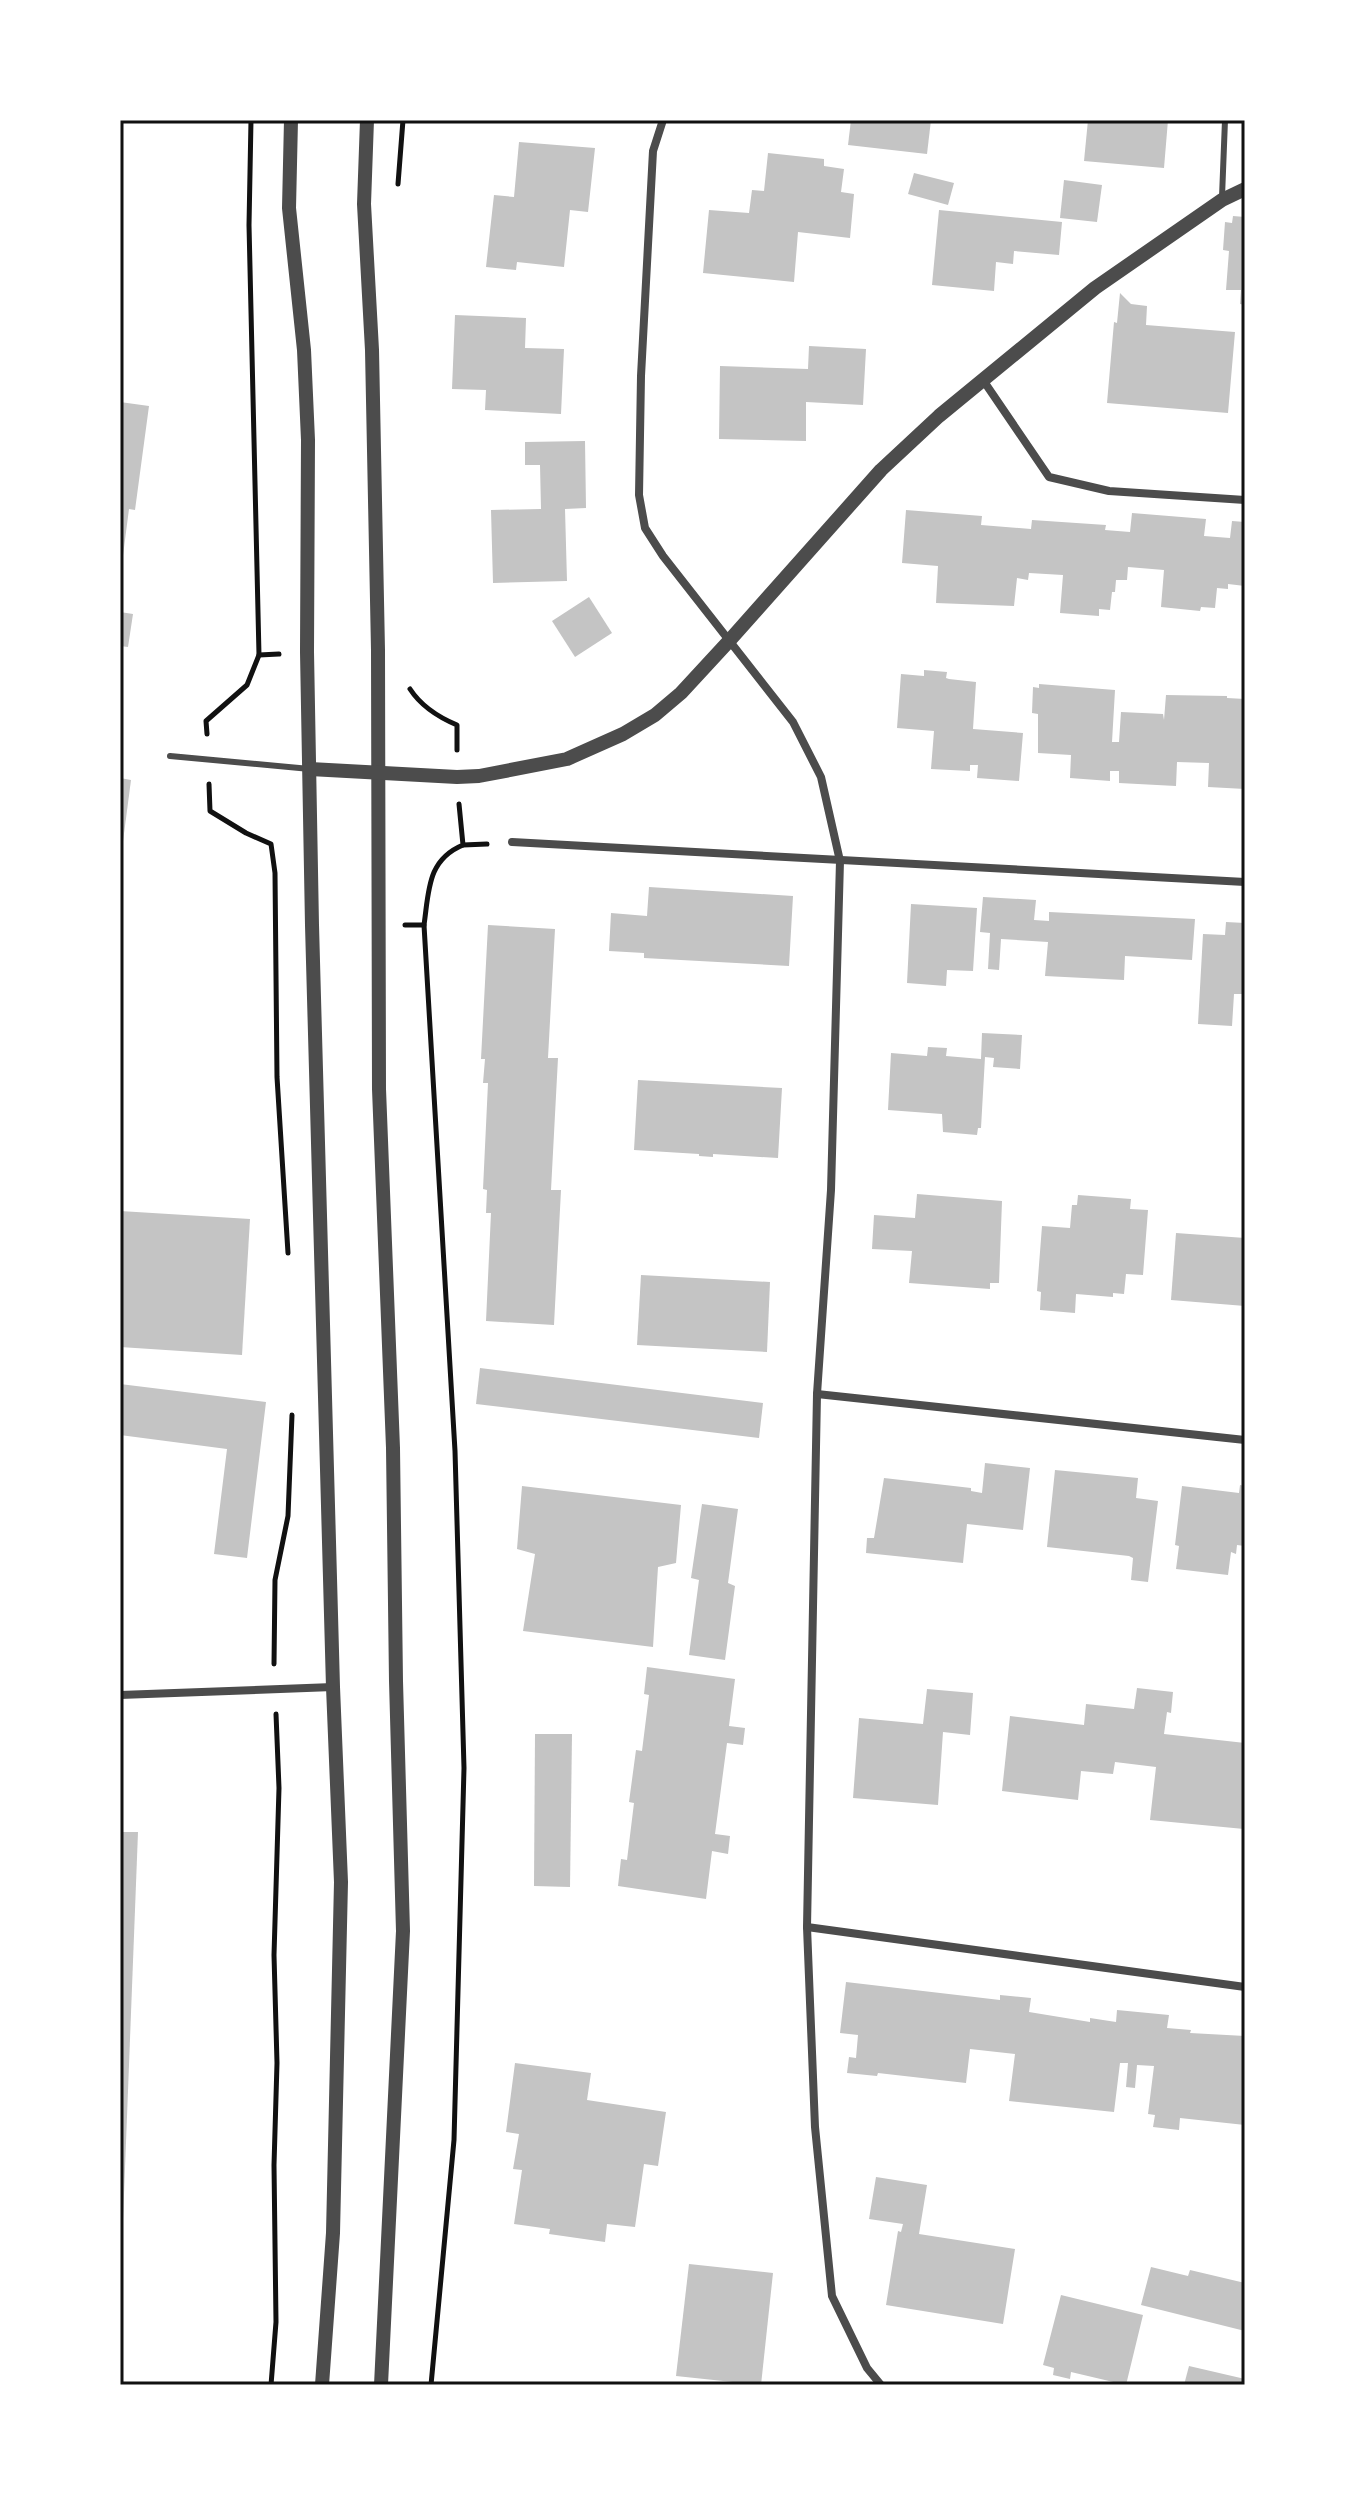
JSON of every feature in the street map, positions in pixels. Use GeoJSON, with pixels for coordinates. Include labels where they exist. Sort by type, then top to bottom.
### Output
{"type":"FeatureCollection","features":[{"type":"Feature","properties":{"kind":"street"},"geometry":{"type":"LineString","coordinates":[[291,120],[289,208],[304,350],[308,440],[307,652],[312,925],[341,1882],[333,2233],[322,2385]]}},
{"type":"Feature","properties":{"kind":"street"},"geometry":{"type":"LineString","coordinates":[[367,120],[364,204],[372,350],[379,772],[379,1089],[393,1448],[403,1931],[381,2385]]}},
{"type":"Feature","properties":{"kind":"street"},"geometry":{"type":"LineString","coordinates":[[663,120],[653,151],[641,376],[639,495],[645,528],[663,556],[793,722],[821,777],[840,861],[831,1190],[817,1394],[807,1927],[815,2127],[832,2296],[867,2368],[881,2385]]}},
{"type":"Feature","properties":{"kind":"street"},"geometry":{"type":"LineString","coordinates":[[310,769],[479,776],[567,759],[623,734],[655,715],[729,641],[881,470],[983,380],[1095,288],[1222,200],[1245,189]]}},
{"type":"Feature","properties":{"kind":"street"},"geometry":{"type":"LineString","coordinates":[[983,380],[1049,477],[1109,491],[1245,500]]}},
{"type":"Feature","properties":{"kind":"street"},"geometry":{"type":"LineString","coordinates":[[512,842],[1245,882]]}},
{"type":"Feature","properties":{"kind":"street"},"geometry":{"type":"LineString","coordinates":[[817,1394],[1245,1440]]}},
{"type":"Feature","properties":{"kind":"street"},"geometry":{"type":"LineString","coordinates":[[120,1695],[333,1687]]}},
{"type":"Feature","properties":{"kind":"street"},"geometry":{"type":"LineString","coordinates":[[807,1927],[1245,1987]]}},
{"type":"Feature","properties":{"kind":"lane"},"geometry":{"type":"LineString","coordinates":[[1222,200],[1225,120]]}},
{"type":"Feature","properties":{"kind":"lane"},"geometry":{"type":"LineString","coordinates":[[170,756],[310,769]]}},
{"type":"Feature","properties":{"kind":"path"},"geometry":{"type":"LineString","coordinates":[[251,120],[249,225],[259,655],[247,685],[206,721],[210,811],[271,844],[275,873],[278,1091],[288,1263]]}},
{"type":"Feature","properties":{"kind":"path"},"geometry":{"type":"LineString","coordinates":[[398,189],[403,120]]}},
{"type":"Feature","properties":{"kind":"path"},"geometry":{"type":"LineString","coordinates":[[407,677],[416,699],[457,725],[457,777],[463,845],[447,851],[432,875],[424,925],[455,1451],[464,1768],[454,2140],[431,2385]]}},
{"type":"Feature","properties":{"kind":"path"},"geometry":{"type":"LineString","coordinates":[[271,2385],[276,2322],[274,2165],[277,2063],[274,1955],[279,1788],[274,1690],[275,1580],[288,1516],[292,1400]]}},
{"type":"Feature","properties":{"kind":"building"},"geometry":{"type":"Polygon","coordinates":[[[851,120],[931,120],[927,154],[848,145],[851,120]]]}},
{"type":"Feature","properties":{"kind":"building"},"geometry":{"type":"Polygon","coordinates":[[[1088,120],[1168,120],[1164,168],[1084,161],[1088,120]]]}},
{"type":"Feature","properties":{"kind":"building"},"geometry":{"type":"Polygon","coordinates":[[[519,142],[595,148],[588,212],[570,210],[564,267],[517,262],[516,270],[486,267],[494,195],[514,197],[519,142]]]}},
{"type":"Feature","properties":{"kind":"building"},"geometry":{"type":"Polygon","coordinates":[[[768,153],[824,159],[824,166],[844,169],[841,192],[854,194],[850,238],[798,232],[794,282],[703,273],[709,210],[749,213],[752,190],[764,191],[768,153]]]}},
{"type":"Feature","properties":{"kind":"building"},"geometry":{"type":"Polygon","coordinates":[[[914,173],[954,183],[948,205],[908,194],[914,173]]]}},
{"type":"Feature","properties":{"kind":"building"},"geometry":{"type":"Polygon","coordinates":[[[1064,180],[1102,185],[1097,222],[1060,218],[1064,180]]]}},
{"type":"Feature","properties":{"kind":"building"},"geometry":{"type":"Polygon","coordinates":[[[939,210],[1062,222],[1059,255],[1014,251],[1013,264],[996,262],[994,291],[932,285],[939,210]]]}},
{"type":"Feature","properties":{"kind":"building"},"geometry":{"type":"Polygon","coordinates":[[[1233,216],[1245,217],[1245,305],[1240,304],[1241,290],[1226,290],[1229,251],[1223,250],[1225,222],[1232,223],[1233,216]]]}},
{"type":"Feature","properties":{"kind":"building"},"geometry":{"type":"Polygon","coordinates":[[[1120,293],[1131,304],[1147,306],[1146,325],[1235,332],[1228,413],[1107,403],[1114,322],[1117,323],[1120,293]]]}},
{"type":"Feature","properties":{"kind":"building"},"geometry":{"type":"Polygon","coordinates":[[[455,315],[526,318],[525,348],[564,349],[561,414],[485,410],[486,390],[452,389],[455,315]]]}},
{"type":"Feature","properties":{"kind":"building"},"geometry":{"type":"Polygon","coordinates":[[[809,346],[866,349],[863,405],[806,402],[806,441],[719,439],[720,366],[808,369],[809,346]]]}},
{"type":"Feature","properties":{"kind":"building"},"geometry":{"type":"Polygon","coordinates":[[[120,402],[149,406],[135,510],[129,509],[122,563],[120,402]]]}},
{"type":"Feature","properties":{"kind":"building"},"geometry":{"type":"Polygon","coordinates":[[[585,441],[586,508],[565,509],[567,581],[493,583],[491,510],[541,509],[540,465],[525,465],[525,442],[585,441]]]}},
{"type":"Feature","properties":{"kind":"building"},"geometry":{"type":"Polygon","coordinates":[[[906,510],[982,516],[981,525],[1031,529],[1032,520],[1106,525],[1105,530],[1130,532],[1132,513],[1206,519],[1204,536],[1230,538],[1232,521],[1245,522],[1245,586],[1228,584],[1228,589],[1217,588],[1215,608],[1201,607],[1200,611],[1161,607],[1164,570],[1128,567],[1127,580],[1116,580],[1110,610],[1099,609],[1099,616],[1060,613],[1063,575],[1029,573],[1028,580],[1017,578],[1014,606],[936,603],[938,566],[902,563],[906,510]]]}},
{"type":"Feature","properties":{"kind":"building"},"geometry":{"type":"Polygon","coordinates":[[[589,597],[612,633],[575,657],[552,621],[589,597]]]}},
{"type":"Feature","properties":{"kind":"building"},"geometry":{"type":"Polygon","coordinates":[[[120,612],[133,614],[128,647],[120,646],[120,612]]]}},
{"type":"Feature","properties":{"kind":"building"},"geometry":{"type":"Polygon","coordinates":[[[924,670],[947,672],[946,678],[976,682],[973,729],[1023,733],[1019,781],[977,778],[978,765],[970,765],[970,771],[931,769],[934,731],[897,728],[901,674],[924,676],[924,670]]]}},
{"type":"Feature","properties":{"kind":"building"},"geometry":{"type":"Polygon","coordinates":[[[1039,684],[1115,690],[1112,742],[1119,742],[1121,712],[1163,714],[1164,720],[1166,695],[1245,699],[1245,789],[1208,787],[1209,763],[1177,762],[1176,786],[1119,783],[1119,771],[1110,771],[1110,781],[1070,778],[1071,755],[1038,753],[1038,714],[1032,713],[1033,687],[1039,688],[1039,684]]]}},
{"type":"Feature","properties":{"kind":"building"},"geometry":{"type":"Polygon","coordinates":[[[120,778],[131,780],[122,849],[120,849],[120,778]]]}},
{"type":"Feature","properties":{"kind":"building"},"geometry":{"type":"Polygon","coordinates":[[[649,887],[793,896],[789,966],[644,958],[644,953],[609,951],[611,913],[647,916],[649,887]]]}},
{"type":"Feature","properties":{"kind":"building"},"geometry":{"type":"Polygon","coordinates":[[[983,897],[1036,900],[1034,920],[1049,921],[1049,912],[1195,919],[1192,960],[1125,956],[1124,980],[1045,976],[1048,942],[1001,939],[999,970],[988,969],[990,933],[980,932],[983,897]]]}},
{"type":"Feature","properties":{"kind":"building"},"geometry":{"type":"Polygon","coordinates":[[[911,904],[977,908],[973,971],[947,970],[946,986],[907,983],[911,904]]]}},
{"type":"Feature","properties":{"kind":"building"},"geometry":{"type":"Polygon","coordinates":[[[1226,922],[1245,923],[1245,994],[1234,994],[1232,1026],[1198,1024],[1203,934],[1225,935],[1226,922]]]}},
{"type":"Feature","properties":{"kind":"building"},"geometry":{"type":"Polygon","coordinates":[[[488,925],[555,929],[548,1058],[558,1058],[551,1190],[561,1190],[554,1325],[486,1321],[491,1213],[486,1213],[487,1190],[483,1189],[488,1083],[483,1083],[485,1059],[481,1059],[488,925]]]}},
{"type":"Feature","properties":{"kind":"building"},"geometry":{"type":"Polygon","coordinates":[[[982,1033],[1022,1035],[1020,1069],[993,1067],[994,1058],[985,1057],[981,1128],[978,1128],[977,1135],[943,1132],[942,1114],[888,1110],[891,1053],[927,1056],[928,1047],[947,1048],[946,1056],[981,1059],[982,1033]]]}},
{"type":"Feature","properties":{"kind":"building"},"geometry":{"type":"Polygon","coordinates":[[[638,1080],[782,1088],[778,1158],[713,1154],[713,1157],[634,1150],[638,1080]]]}},
{"type":"Feature","properties":{"kind":"building"},"geometry":{"type":"Polygon","coordinates":[[[917,1194],[1002,1201],[999,1283],[990,1283],[990,1289],[909,1283],[912,1251],[872,1249],[874,1215],[915,1218],[917,1194]]]}},
{"type":"Feature","properties":{"kind":"building"},"geometry":{"type":"Polygon","coordinates":[[[1078,1195],[1131,1199],[1130,1209],[1148,1210],[1143,1275],[1126,1274],[1124,1294],[1113,1293],[1113,1297],[1076,1294],[1075,1313],[1040,1310],[1041,1292],[1037,1291],[1042,1226],[1070,1228],[1072,1205],[1077,1205],[1078,1195]]]}},
{"type":"Feature","properties":{"kind":"building"},"geometry":{"type":"Polygon","coordinates":[[[120,1211],[250,1219],[242,1355],[120,1347],[120,1211]]]}},
{"type":"Feature","properties":{"kind":"building"},"geometry":{"type":"Polygon","coordinates":[[[1176,1233],[1245,1238],[1245,1306],[1171,1300],[1176,1233]]]}},
{"type":"Feature","properties":{"kind":"building"},"geometry":{"type":"Polygon","coordinates":[[[641,1275],[770,1282],[767,1352],[637,1345],[641,1275]]]}},
{"type":"Feature","properties":{"kind":"building"},"geometry":{"type":"Polygon","coordinates":[[[480,1368],[763,1403],[759,1438],[476,1404],[480,1368]]]}},
{"type":"Feature","properties":{"kind":"building"},"geometry":{"type":"Polygon","coordinates":[[[120,1384],[266,1402],[247,1558],[214,1554],[227,1449],[120,1435],[120,1384]]]}},
{"type":"Feature","properties":{"kind":"building"},"geometry":{"type":"Polygon","coordinates":[[[985,1463],[1030,1468],[1023,1530],[967,1524],[963,1563],[866,1553],[867,1538],[874,1538],[884,1478],[971,1488],[971,1491],[982,1493],[985,1463]]]}},
{"type":"Feature","properties":{"kind":"building"},"geometry":{"type":"Polygon","coordinates":[[[1055,1470],[1138,1478],[1136,1498],[1158,1501],[1148,1582],[1131,1580],[1133,1558],[1129,1556],[1047,1547],[1055,1470]]]}},
{"type":"Feature","properties":{"kind":"building"},"geometry":{"type":"Polygon","coordinates":[[[1240,1485],[1245,1486],[1245,1546],[1237,1545],[1236,1554],[1231,1552],[1228,1575],[1176,1569],[1179,1546],[1175,1545],[1182,1486],[1239,1493],[1240,1485]]]}},
{"type":"Feature","properties":{"kind":"building"},"geometry":{"type":"Polygon","coordinates":[[[522,1486],[681,1505],[676,1563],[658,1567],[653,1647],[523,1631],[535,1554],[517,1549],[522,1486]]]}},
{"type":"Feature","properties":{"kind":"building"},"geometry":{"type":"Polygon","coordinates":[[[702,1504],[738,1509],[728,1583],[735,1586],[725,1660],[689,1655],[699,1580],[691,1578],[702,1504]]]}},
{"type":"Feature","properties":{"kind":"building"},"geometry":{"type":"Polygon","coordinates":[[[647,1667],[735,1679],[729,1726],[745,1728],[743,1745],[727,1743],[715,1834],[730,1836],[728,1854],[712,1851],[706,1899],[618,1886],[621,1859],[627,1860],[634,1803],[629,1802],[636,1750],[642,1751],[649,1695],[644,1694],[647,1667]]]}},
{"type":"Feature","properties":{"kind":"building"},"geometry":{"type":"Polygon","coordinates":[[[1137,1688],[1173,1692],[1171,1713],[1167,1712],[1164,1734],[1245,1743],[1244,1829],[1150,1820],[1156,1767],[1115,1762],[1113,1774],[1081,1771],[1078,1800],[1002,1791],[1010,1716],[1084,1725],[1086,1704],[1134,1709],[1137,1688]]]}},
{"type":"Feature","properties":{"kind":"building"},"geometry":{"type":"Polygon","coordinates":[[[927,1689],[973,1693],[970,1735],[943,1732],[938,1805],[853,1798],[859,1718],[923,1724],[927,1689]]]}},
{"type":"Feature","properties":{"kind":"building"},"geometry":{"type":"Polygon","coordinates":[[[535,1734],[572,1734],[570,1887],[534,1886],[535,1734]]]}},
{"type":"Feature","properties":{"kind":"building"},"geometry":{"type":"Polygon","coordinates":[[[120,1832],[138,1832],[123,2220],[120,2220],[120,1832]]]}},
{"type":"Feature","properties":{"kind":"building"},"geometry":{"type":"Polygon","coordinates":[[[846,1982],[1000,2000],[1000,1995],[1031,1998],[1029,2012],[1090,2022],[1090,2018],[1116,2022],[1117,2010],[1169,2015],[1167,2028],[1191,2030],[1190,2033],[1245,2036],[1245,2125],[1180,2118],[1179,2130],[1153,2127],[1155,2115],[1148,2114],[1154,2066],[1137,2065],[1135,2088],[1126,2087],[1128,2063],[1120,2063],[1114,2112],[1009,2101],[1015,2054],[970,2049],[966,2083],[878,2073],[877,2076],[847,2073],[849,2057],[856,2058],[858,2035],[840,2033],[846,1982]]]}},
{"type":"Feature","properties":{"kind":"building"},"geometry":{"type":"Polygon","coordinates":[[[515,2063],[591,2073],[587,2100],[666,2112],[658,2166],[644,2164],[635,2227],[607,2224],[605,2242],[549,2234],[550,2229],[514,2224],[522,2170],[513,2169],[519,2134],[506,2132],[515,2063]]]}},
{"type":"Feature","properties":{"kind":"building"},"geometry":{"type":"Polygon","coordinates":[[[876,2177],[927,2185],[919,2234],[1015,2249],[1003,2324],[886,2305],[898,2231],[901,2232],[903,2224],[869,2219],[876,2177]]]}},
{"type":"Feature","properties":{"kind":"building"},"geometry":{"type":"Polygon","coordinates":[[[689,2264],[773,2273],[761,2385],[676,2376],[689,2264]]]}},
{"type":"Feature","properties":{"kind":"building"},"geometry":{"type":"Polygon","coordinates":[[[1151,2267],[1188,2276],[1190,2270],[1245,2283],[1245,2331],[1141,2305],[1151,2267]]]}},
{"type":"Feature","properties":{"kind":"building"},"geometry":{"type":"Polygon","coordinates":[[[1061,2295],[1143,2315],[1126,2385],[1071,2372],[1070,2379],[1053,2375],[1054,2368],[1043,2365],[1061,2295]]]}},
{"type":"Feature","properties":{"kind":"building"},"geometry":{"type":"Polygon","coordinates":[[[1189,2366],[1245,2379],[1245,2385],[1184,2385],[1189,2366]]]}}]}
